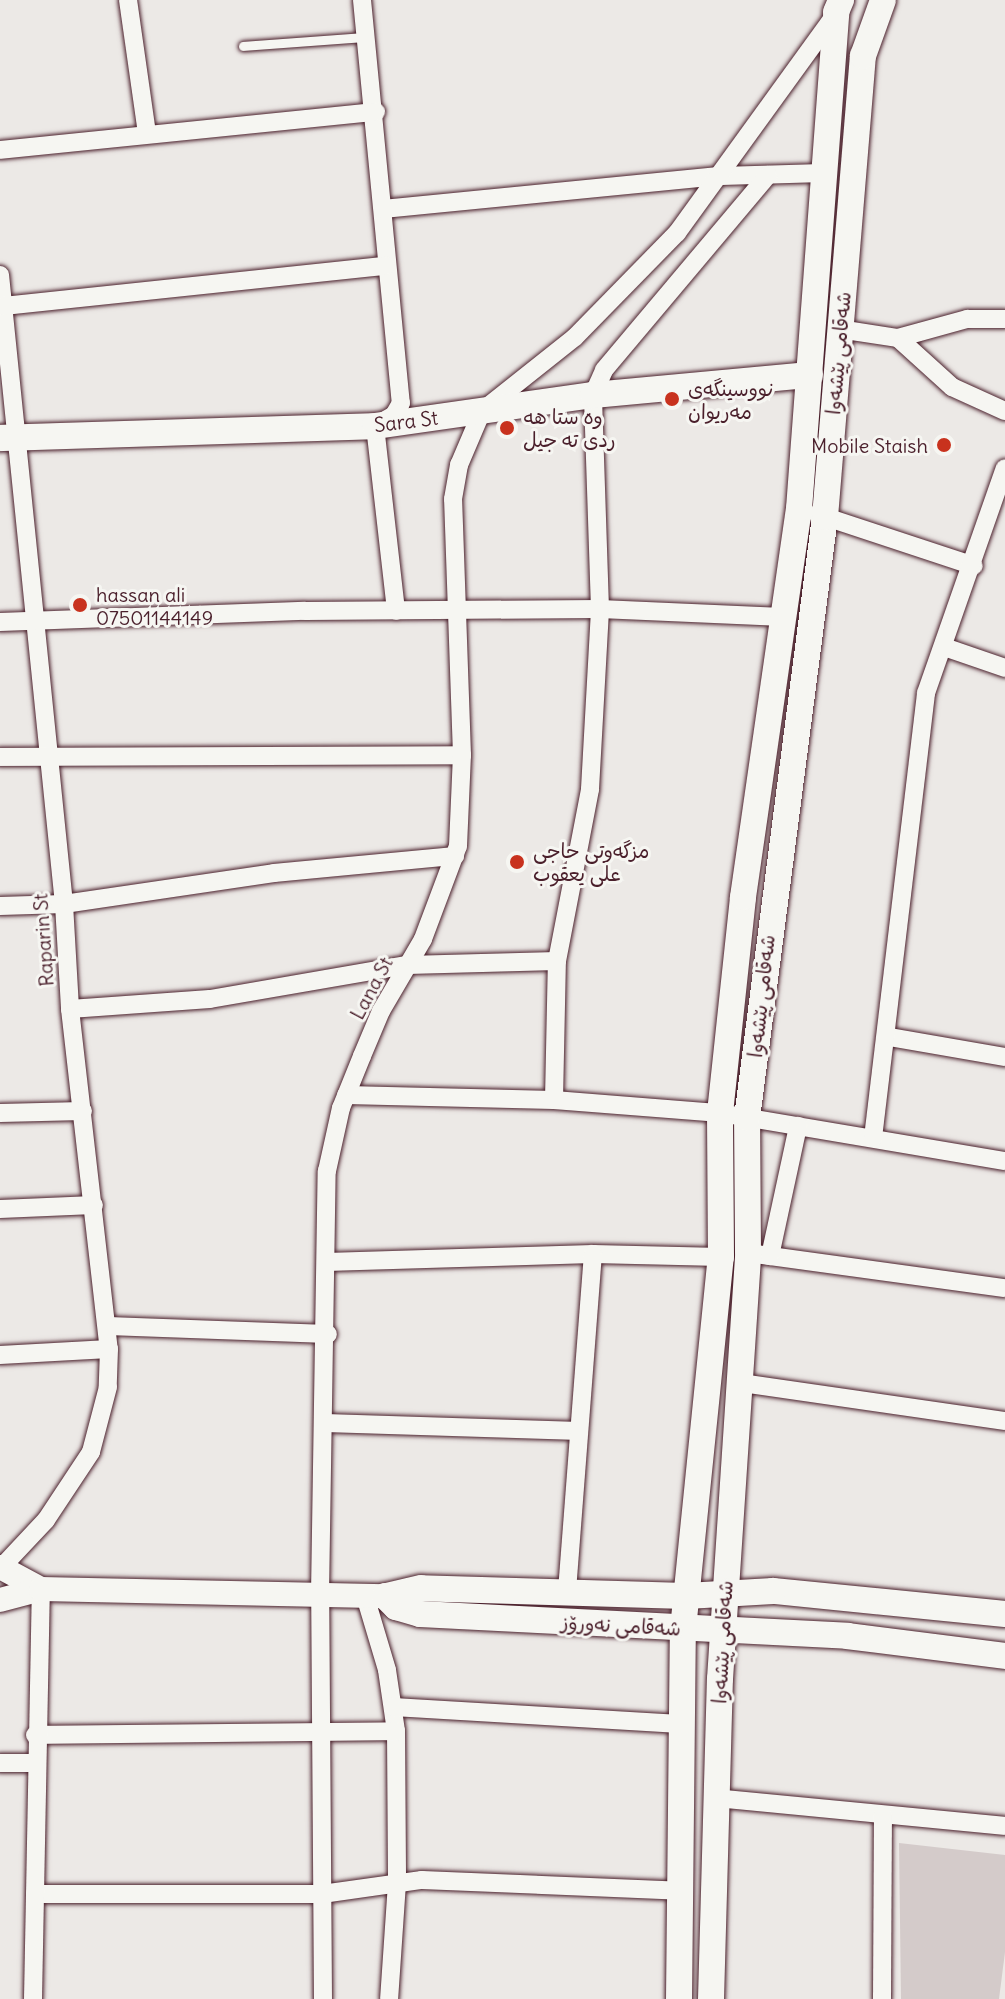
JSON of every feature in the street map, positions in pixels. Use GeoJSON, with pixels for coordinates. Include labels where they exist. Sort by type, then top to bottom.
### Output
{"type":"FeatureCollection","features":[{"type":"Feature","properties":{"kind":"main road","name":"شەقامی پێشەوا"},"geometry":{"type":"LineString","coordinates":[[711,1999],[715,1798],[724,1593],[741,1383],[759,1255],[747,1118],[825,517],[863,56],[883,0]]}},
{"type":"Feature","properties":{"kind":"main road","name":"شەقامی پێشەوا"},"geometry":{"type":"LineString","coordinates":[[679,1999],[679,1724],[683,1629],[721,1257],[720,1113],[743,897],[799,509],[823,173],[839,6]]}},
{"type":"Feature","properties":{"kind":"main road","name":"Sara St"},"geometry":{"type":"LineString","coordinates":[[9,438],[375,426],[593,395],[810,375]]}},
{"type":"Feature","properties":{"kind":"main road","name":"شەقامی نەورۆز"},"geometry":{"type":"LineString","coordinates":[[375,1596],[421,1588],[686,1596],[810,1594],[1005,1614]]}},
{"type":"Feature","properties":{"kind":"main road","name":"شەقامی نەورۆز"},"geometry":{"type":"LineString","coordinates":[[375,1596],[396,1607],[420,1614],[847,1636],[1005,1656]]}},
{"type":"Feature","properties":{"kind":"street"},"geometry":{"type":"LineString","coordinates":[[128,0],[147,134]]}},
{"type":"Feature","properties":{"kind":"street"},"geometry":{"type":"LineString","coordinates":[[362,0],[376,112],[386,266],[401,403],[394,415],[375,426],[396,611]]}},
{"type":"Feature","properties":{"kind":"street"},"geometry":{"type":"LineString","coordinates":[[482,411],[607,307],[677,233],[721,176],[839,6]]}},
{"type":"Feature","properties":{"kind":"street"},"geometry":{"type":"LineString","coordinates":[[0,150],[376,112]]}},
{"type":"Feature","properties":{"kind":"street"},"geometry":{"type":"LineString","coordinates":[[383,209],[721,176],[823,173]]}},
{"type":"Feature","properties":{"kind":"street"},"geometry":{"type":"LineString","coordinates":[[554,1100],[557,961],[590,789],[600,609],[593,395],[604,370],[768,175]]}},
{"type":"Feature","properties":{"kind":"street"},"geometry":{"type":"LineString","coordinates":[[3,306],[386,266]]}},
{"type":"Feature","properties":{"kind":"street","name":"Raparin St"},"geometry":{"type":"LineString","coordinates":[[0,275],[9,438],[34,622],[64,904],[70,1009],[109,1349],[108,1387],[91,1452],[54,1509],[1,1568]]}},
{"type":"Feature","properties":{"kind":"street"},"geometry":{"type":"LineString","coordinates":[[839,329],[898,338],[967,319],[1005,319]]}},
{"type":"Feature","properties":{"kind":"street"},"geometry":{"type":"LineString","coordinates":[[898,338],[952,387],[1005,411]]}},
{"type":"Feature","properties":{"kind":"street","name":"Lana St"},"geometry":{"type":"LineString","coordinates":[[323,1999],[320,1595],[328,1334],[327,1171],[346,1095],[381,1011],[423,939],[455,856],[463,811],[453,499],[459,465],[482,411]]}},
{"type":"Feature","properties":{"kind":"street"},"geometry":{"type":"LineString","coordinates":[[873,1138],[889,1037],[916,754],[926,693],[998,509],[1005,468]]}},
{"type":"Feature","properties":{"kind":"street"},"geometry":{"type":"LineString","coordinates":[[799,509],[974,566]]}},
{"type":"Feature","properties":{"kind":"street"},"geometry":{"type":"LineString","coordinates":[[0,622],[396,611],[600,609],[783,617]]}},
{"type":"Feature","properties":{"kind":"street"},"geometry":{"type":"LineString","coordinates":[[944,647],[1005,668]]}},
{"type":"Feature","properties":{"kind":"street"},"geometry":{"type":"LineString","coordinates":[[0,757],[462,755]]}},
{"type":"Feature","properties":{"kind":"street"},"geometry":{"type":"LineString","coordinates":[[0,906],[64,904],[274,873],[455,856]]}},
{"type":"Feature","properties":{"kind":"street"},"geometry":{"type":"LineString","coordinates":[[70,1009],[210,999],[407,965],[557,961]]}},
{"type":"Feature","properties":{"kind":"street"},"geometry":{"type":"LineString","coordinates":[[889,1037],[1005,1057]]}},
{"type":"Feature","properties":{"kind":"street"},"geometry":{"type":"LineString","coordinates":[[346,1095],[554,1100],[720,1113],[1005,1161]]}},
{"type":"Feature","properties":{"kind":"street"},"geometry":{"type":"LineString","coordinates":[[0,1113],[83,1111]]}},
{"type":"Feature","properties":{"kind":"street"},"geometry":{"type":"LineString","coordinates":[[798,1126],[759,1255],[1005,1288]]}},
{"type":"Feature","properties":{"kind":"street"},"geometry":{"type":"LineString","coordinates":[[0,1209],[94,1205]]}},
{"type":"Feature","properties":{"kind":"street"},"geometry":{"type":"LineString","coordinates":[[567,1591],[593,1254]]}},
{"type":"Feature","properties":{"kind":"street"},"geometry":{"type":"LineString","coordinates":[[326,1262],[593,1254],[721,1257]]}},
{"type":"Feature","properties":{"kind":"street"},"geometry":{"type":"LineString","coordinates":[[108,1326],[328,1334]]}},
{"type":"Feature","properties":{"kind":"street"},"geometry":{"type":"LineString","coordinates":[[0,1355],[109,1349]]}},
{"type":"Feature","properties":{"kind":"street"},"geometry":{"type":"LineString","coordinates":[[741,1383],[1005,1421]]}},
{"type":"Feature","properties":{"kind":"street"},"geometry":{"type":"LineString","coordinates":[[326,1423],[579,1431]]}},
{"type":"Feature","properties":{"kind":"street","name":"شەقامی نەورۆز"},"geometry":{"type":"LineString","coordinates":[[1,1568],[41,1589]]}},
{"type":"Feature","properties":{"kind":"street"},"geometry":{"type":"LineString","coordinates":[[33,1999],[35,1735],[41,1589]]}},
{"type":"Feature","properties":{"kind":"street","name":"شەقامی نەورۆز"},"geometry":{"type":"LineString","coordinates":[[0,1600],[41,1589],[250,1597],[375,1596]]}},
{"type":"Feature","properties":{"kind":"street"},"geometry":{"type":"LineString","coordinates":[[375,1596],[396,1731],[397,1883],[389,1999]]}},
{"type":"Feature","properties":{"kind":"street"},"geometry":{"type":"LineString","coordinates":[[394,1707],[679,1724]]}},
{"type":"Feature","properties":{"kind":"street"},"geometry":{"type":"LineString","coordinates":[[35,1735],[396,1731]]}},
{"type":"Feature","properties":{"kind":"street"},"geometry":{"type":"LineString","coordinates":[[0,1763],[35,1763]]}},
{"type":"Feature","properties":{"kind":"street"},"geometry":{"type":"LineString","coordinates":[[715,1798],[1005,1826]]}},
{"type":"Feature","properties":{"kind":"street"},"geometry":{"type":"LineString","coordinates":[[882,1999],[883,1815]]}},
{"type":"Feature","properties":{"kind":"street"},"geometry":{"type":"LineString","coordinates":[[35,1894],[322,1894],[397,1883],[680,1891]]}},
{"type":"Feature","properties":{"kind":"lane"},"geometry":{"type":"LineString","coordinates":[[243,46],[367,37]]}},
{"type":"Feature","properties":{"kind":"shaded area"},"geometry":{"type":"Polygon","coordinates":[[[899,1843],[1005,1855],[1005,1952],[999,1999],[901,1999],[899,1843]]]}},
{"type":"Feature","properties":{"kind":"place","name":"نووسینگەی مەریوان"},"geometry":{"type":"Point","coordinates":[672,399]}},
{"type":"Feature","properties":{"kind":"place","name":"وه ستا هه ردى ته جيل"},"geometry":{"type":"Point","coordinates":[507,428]}},
{"type":"Feature","properties":{"kind":"place","name":"Mobile Staish"},"geometry":{"type":"Point","coordinates":[944,445]}},
{"type":"Feature","properties":{"kind":"place","name":"hassan ali 07501144149"},"geometry":{"type":"Point","coordinates":[80,605]}},
{"type":"Feature","properties":{"kind":"place","name":"مزگەوتی حاجی علی یعقوب"},"geometry":{"type":"Point","coordinates":[517,862]}}]}
